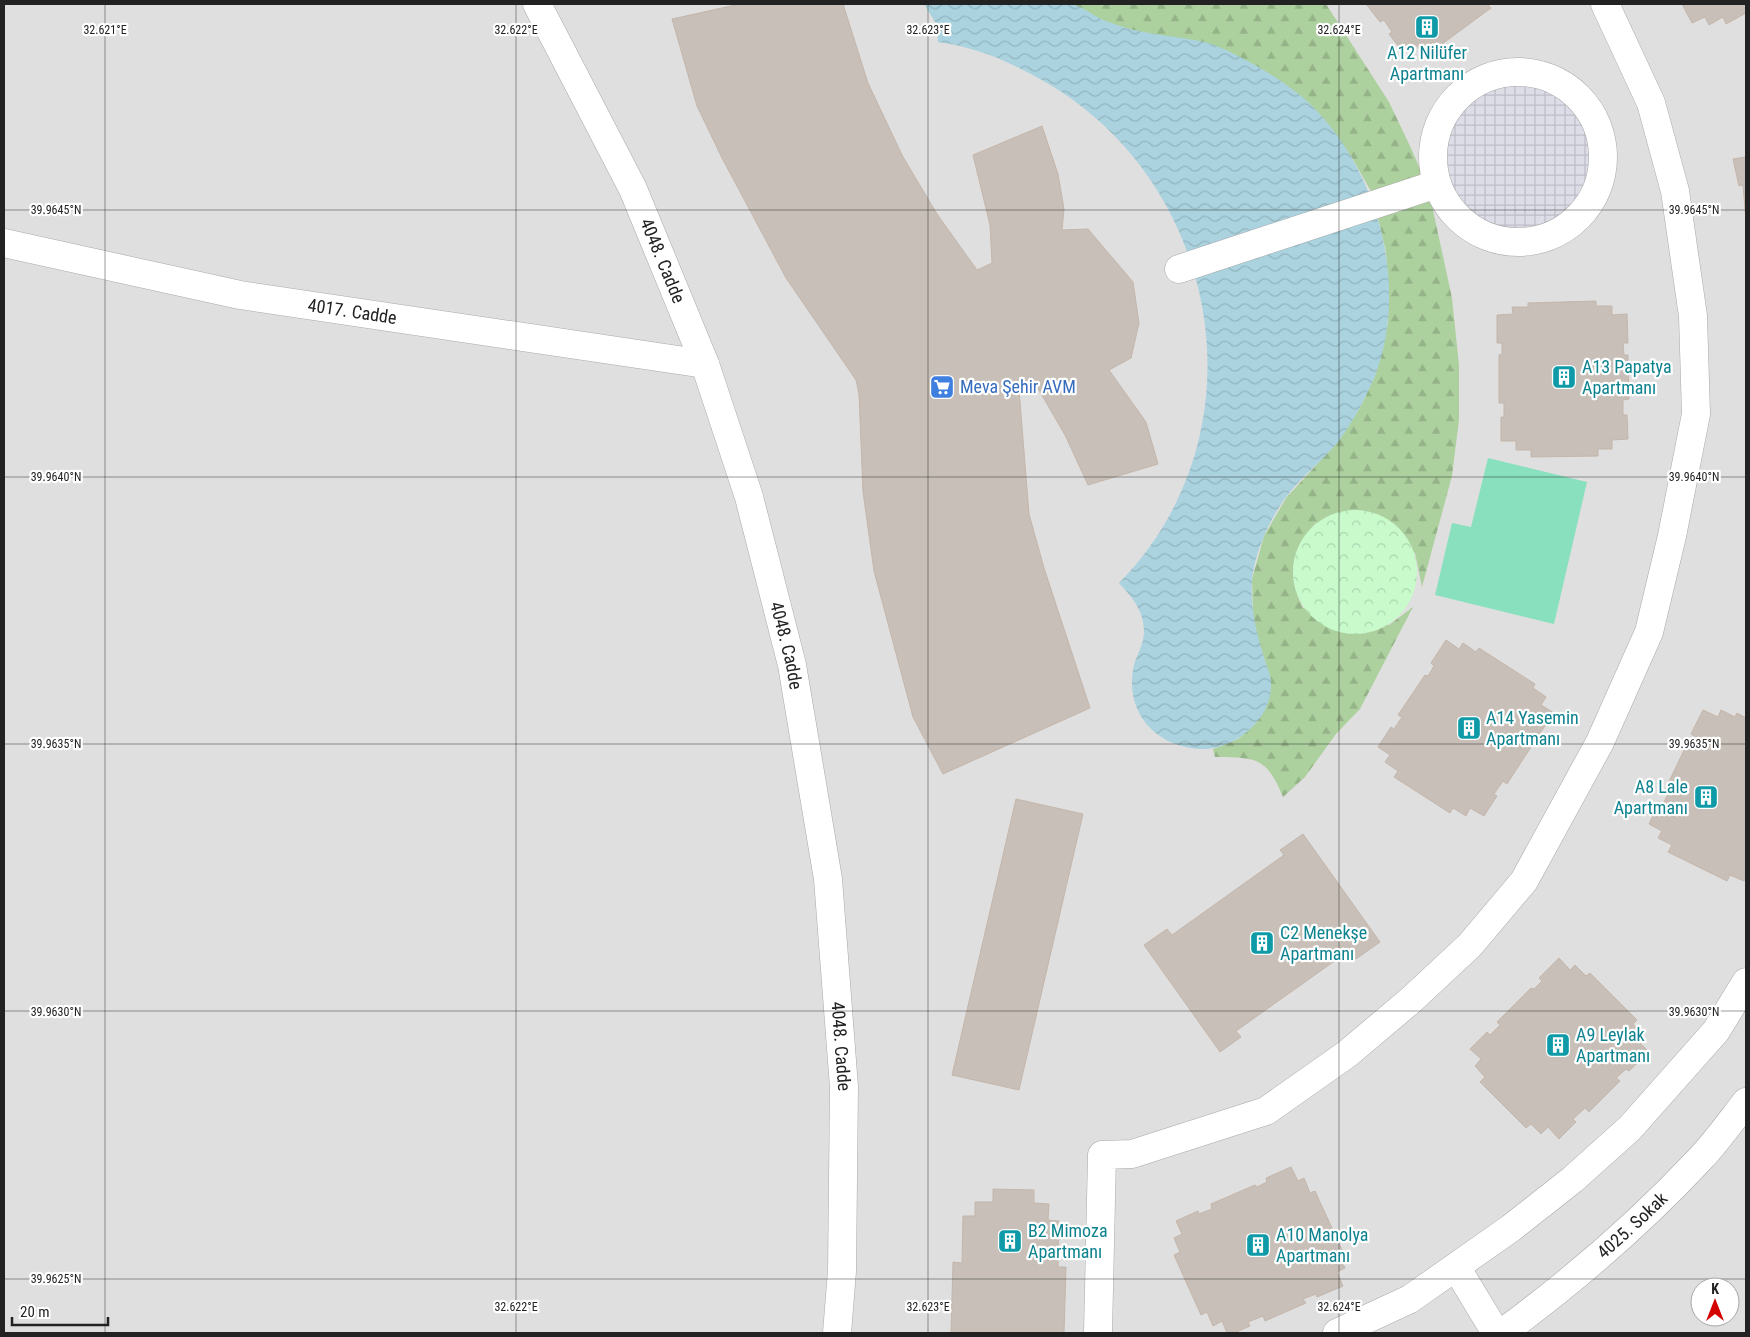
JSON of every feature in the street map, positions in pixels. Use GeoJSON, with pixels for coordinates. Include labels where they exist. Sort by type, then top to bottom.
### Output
{"type":"FeatureCollection","features":[{"type":"Feature","properties":{"kind":"street","name":"4048. Cadde"},"geometry":{"type":"LineString","coordinates":[[536,4],[633,189],[705,364],[749,497],[792,665],[828,879],[844,1087],[842,1271],[837,1333]]}},
{"type":"Feature","properties":{"kind":"street"},"geometry":{"type":"LineString","coordinates":[[1098,1333],[1102,1155],[1132,1154],[1266,1111],[1347,1054],[1411,1000],[1470,945],[1524,881],[1600,742],[1649,632],[1672,536],[1696,414],[1693,316],[1675,191],[1654,112],[1605,4]]}},
{"type":"Feature","properties":{"kind":"street"},"geometry":{"type":"LineString","coordinates":[[1509,73],[1535,74],[1559,82],[1580,98],[1594,119],[1602,144],[1602,170],[1598,186],[1581,215],[1560,232],[1537,240],[1512,243],[1488,237],[1466,225],[1448,207],[1437,184],[1433,160],[1434,144],[1445,112],[1462,93],[1484,80],[1509,73]]}},
{"type":"Feature","properties":{"kind":"street"},"geometry":{"type":"LineString","coordinates":[[1183,268],[1437,184]]}},
{"type":"Feature","properties":{"kind":"street","name":"4017. Cadde"},"geometry":{"type":"LineString","coordinates":[[4,243],[240,294],[705,364]]}},
{"type":"Feature","properties":{"kind":"street"},"geometry":{"type":"LineString","coordinates":[[1337,1333],[1410,1299],[1511,1228],[1572,1180],[1630,1128],[1716,1031],[1746,982]]}},
{"type":"Feature","properties":{"kind":"street","name":"4025. Sokak"},"geometry":{"type":"LineString","coordinates":[[1502,1333],[1550,1298],[1645,1214],[1702,1157],[1746,1102]]}},
{"type":"Feature","properties":{"kind":"street"},"geometry":{"type":"LineString","coordinates":[[1456,1267],[1496,1333]]}},
{"type":"Feature","properties":{"kind":"shaded area"},"geometry":{"type":"Polygon","coordinates":[[[4,4],[1746,4],[1746,1333],[4,1333],[4,4]]]}},
{"type":"Feature","properties":{"kind":"shaded area"},"geometry":{"type":"Polygon","coordinates":[[[1518,73],[1543,77],[1558,83],[1572,92],[1584,104],[1593,118],[1599,133],[1603,158],[1599,183],[1593,198],[1584,212],[1572,224],[1558,233],[1543,239],[1518,243],[1493,239],[1478,233],[1464,224],[1452,212],[1443,198],[1437,183],[1433,158],[1437,133],[1443,118],[1452,104],[1464,92],[1478,83],[1493,77],[1518,73]]]}},
{"type":"Feature","properties":{"kind":"green space"},"geometry":{"type":"Polygon","coordinates":[[[1073,4],[1326,4],[1389,102],[1428,187],[1452,298],[1459,365],[1459,420],[1452,476],[1422,587],[1415,553],[1316,523],[1301,543],[1296,553],[1293,574],[1303,608],[1389,625],[1413,607],[1360,709],[1336,734],[1305,777],[1283,797],[1271,774],[1258,762],[1250,759],[1215,757],[1213,749],[1238,739],[1257,722],[1271,681],[1253,622],[1252,579],[1264,536],[1286,498],[1340,439],[1361,406],[1376,373],[1388,323],[1386,252],[1375,205],[1377,202],[1351,156],[1215,46],[1117,26],[1073,4]]]}},
{"type":"Feature","properties":{"kind":"green space"},"geometry":{"type":"Polygon","coordinates":[[[1488,458],[1587,482],[1554,624],[1435,595],[1452,523],[1471,527],[1488,458]]]}},
{"type":"Feature","properties":{"kind":"green space"},"geometry":{"type":"Polygon","coordinates":[[[1355,510],[1379,515],[1399,528],[1412,548],[1417,572],[1412,596],[1399,616],[1379,629],[1355,634],[1331,629],[1311,616],[1298,596],[1293,572],[1298,548],[1311,528],[1331,515],[1355,510]]]}},
{"type":"Feature","properties":{"kind":"water"},"geometry":{"type":"Polygon","coordinates":[[[924,4],[1069,4],[1079,7],[1101,19],[1127,28],[1196,40],[1226,50],[1280,81],[1313,107],[1336,134],[1355,164],[1371,198],[1382,233],[1388,269],[1389,306],[1385,342],[1375,376],[1349,426],[1332,449],[1286,497],[1264,537],[1256,558],[1252,580],[1252,599],[1258,636],[1271,681],[1270,695],[1266,708],[1259,720],[1249,730],[1225,745],[1199,749],[1184,747],[1170,742],[1147,725],[1139,714],[1132,686],[1134,665],[1144,636],[1142,617],[1136,605],[1119,583],[1165,523],[1194,457],[1207,387],[1204,316],[1186,247],[1153,184],[1107,128],[1047,83],[1020,69],[981,52],[938,42],[937,25],[924,4]]]}},
{"type":"Feature","properties":{"kind":"building","name":"Meva Şehir AVM"},"geometry":{"type":"Polygon","coordinates":[[[740,4],[843,4],[868,83],[903,157],[937,214],[977,270],[992,263],[990,225],[973,155],[1042,126],[1058,174],[1064,209],[1062,230],[1088,229],[1133,282],[1139,323],[1131,358],[1109,370],[1146,422],[1158,464],[1088,485],[1065,435],[1036,385],[1019,389],[1029,514],[1044,568],[1090,708],[943,774],[913,717],[874,571],[863,492],[859,394],[856,380],[786,278],[722,158],[697,106],[672,19],[740,4]]]}},
{"type":"Feature","properties":{"kind":"building","name":"A12 Nilüfer Apartmanı"},"geometry":{"type":"Polygon","coordinates":[[[1366,4],[1487,4],[1491,8],[1438,47],[1433,42],[1421,51],[1415,44],[1403,52],[1389,34],[1392,32],[1384,20],[1380,22],[1366,4]]]}},
{"type":"Feature","properties":{"kind":"building"},"geometry":{"type":"Polygon","coordinates":[[[1682,4],[1746,4],[1746,13],[1726,24],[1723,17],[1709,25],[1705,17],[1692,23],[1682,4]]]}},
{"type":"Feature","properties":{"kind":"building"},"geometry":{"type":"Polygon","coordinates":[[[1746,157],[1746,221],[1743,185],[1739,186],[1733,159],[1746,157]]]}},
{"type":"Feature","properties":{"kind":"building","name":"A13 Papatya Apartmanı"},"geometry":{"type":"Polygon","coordinates":[[[1596,301],[1596,306],[1612,306],[1612,315],[1627,314],[1628,343],[1623,343],[1624,355],[1628,355],[1629,399],[1623,400],[1623,415],[1627,415],[1628,439],[1612,440],[1612,449],[1598,449],[1598,456],[1531,457],[1531,450],[1516,450],[1516,441],[1501,441],[1501,417],[1504,417],[1504,403],[1499,403],[1499,355],[1502,354],[1502,343],[1497,343],[1497,315],[1513,314],[1512,307],[1528,307],[1528,303],[1596,301]]]}},
{"type":"Feature","properties":{"kind":"building","name":"A14 Yasemin Apartmanı"},"geometry":{"type":"Polygon","coordinates":[[[1446,640],[1459,649],[1463,643],[1476,652],[1479,648],[1535,684],[1533,688],[1546,697],[1541,705],[1554,713],[1538,736],[1535,734],[1528,745],[1531,747],[1507,784],[1503,781],[1494,794],[1497,796],[1484,816],[1470,808],[1466,816],[1453,808],[1450,813],[1394,777],[1398,771],[1385,762],[1390,755],[1378,747],[1391,727],[1394,729],[1402,717],[1398,715],[1425,675],[1428,676],[1434,666],[1431,663],[1446,640]]]}},
{"type":"Feature","properties":{"kind":"building","name":"A8 Lale Apartmanı"},"geometry":{"type":"Polygon","coordinates":[[[1703,710],[1718,717],[1721,710],[1735,717],[1737,713],[1746,718],[1746,876],[1744,881],[1730,875],[1727,881],[1668,852],[1672,845],[1658,838],[1662,831],[1649,824],[1659,802],[1663,804],[1669,792],[1665,790],[1686,746],[1689,747],[1695,737],[1691,734],[1703,710]]]}},
{"type":"Feature","properties":{"kind":"building"},"geometry":{"type":"Polygon","coordinates":[[[1016,799],[1083,814],[1019,1090],[952,1075],[1016,799]]]}},
{"type":"Feature","properties":{"kind":"building","name":"C2 Menekşe Apartmanı"},"geometry":{"type":"Polygon","coordinates":[[[1303,834],[1380,942],[1356,959],[1350,950],[1236,1031],[1241,1037],[1220,1052],[1144,945],[1167,929],[1172,935],[1284,855],[1280,850],[1303,834]]]}},
{"type":"Feature","properties":{"kind":"building","name":"A9 Leylak Apartmanı"},"geometry":{"type":"Polygon","coordinates":[[[1559,958],[1570,970],[1575,965],[1586,976],[1590,973],[1637,1020],[1633,1024],[1644,1035],[1638,1041],[1649,1052],[1629,1071],[1626,1069],[1616,1078],[1620,1081],[1589,1112],[1585,1108],[1573,1119],[1576,1122],[1559,1139],[1548,1127],[1541,1134],[1531,1124],[1526,1128],[1480,1082],[1485,1077],[1475,1066],[1481,1059],[1470,1049],[1487,1032],[1490,1035],[1500,1025],[1497,1022],[1531,988],[1534,989],[1542,981],[1539,978],[1559,958]]]}},
{"type":"Feature","properties":{"kind":"building","name":"A10 Manolya Apartmanı"},"geometry":{"type":"Polygon","coordinates":[[[1291,1167],[1298,1181],[1304,1178],[1310,1193],[1315,1191],[1343,1252],[1338,1254],[1345,1268],[1337,1272],[1343,1286],[1317,1297],[1316,1294],[1303,1299],[1306,1303],[1265,1321],[1263,1316],[1248,1322],[1250,1326],[1234,1333],[1227,1333],[1222,1321],[1213,1326],[1207,1312],[1201,1315],[1174,1255],[1180,1252],[1174,1238],[1182,1234],[1176,1221],[1198,1211],[1199,1214],[1212,1209],[1211,1204],[1255,1185],[1257,1187],[1267,1182],[1266,1178],[1291,1167]]]}},
{"type":"Feature","properties":{"kind":"building","name":"B2 Mimoza Apartmanı"},"geometry":{"type":"Polygon","coordinates":[[[993,1189],[1034,1190],[1034,1203],[1049,1204],[1048,1220],[1059,1221],[1058,1267],[1066,1267],[1064,1333],[951,1333],[953,1262],[962,1263],[963,1216],[975,1216],[975,1202],[993,1202],[993,1189]]]}},
{"type":"Feature","properties":{"kind":"place","name":"A12 Nilüfer Apartmanı"},"geometry":{"type":"Point","coordinates":[1427,27]}},
{"type":"Feature","properties":{"kind":"place","name":"A13 Papatya Apartmanı"},"geometry":{"type":"Point","coordinates":[1564,377]}},
{"type":"Feature","properties":{"kind":"place","name":"Meva Şehir AVM"},"geometry":{"type":"Point","coordinates":[942,387]}},
{"type":"Feature","properties":{"kind":"place","name":"A14 Yasemin Apartmanı"},"geometry":{"type":"Point","coordinates":[1469,728]}},
{"type":"Feature","properties":{"kind":"place","name":"A8 Lale Apartmanı"},"geometry":{"type":"Point","coordinates":[1706,797]}},
{"type":"Feature","properties":{"kind":"place","name":"C2 Menekşe Apartmanı"},"geometry":{"type":"Point","coordinates":[1262,943]}},
{"type":"Feature","properties":{"kind":"place","name":"A9 Leylak Apartmanı"},"geometry":{"type":"Point","coordinates":[1558,1045]}},
{"type":"Feature","properties":{"kind":"place","name":"B2 Mimoza Apartmanı"},"geometry":{"type":"Point","coordinates":[1010,1241]}},
{"type":"Feature","properties":{"kind":"place","name":"A10 Manolya Apartmanı"},"geometry":{"type":"Point","coordinates":[1258,1245]}}]}
